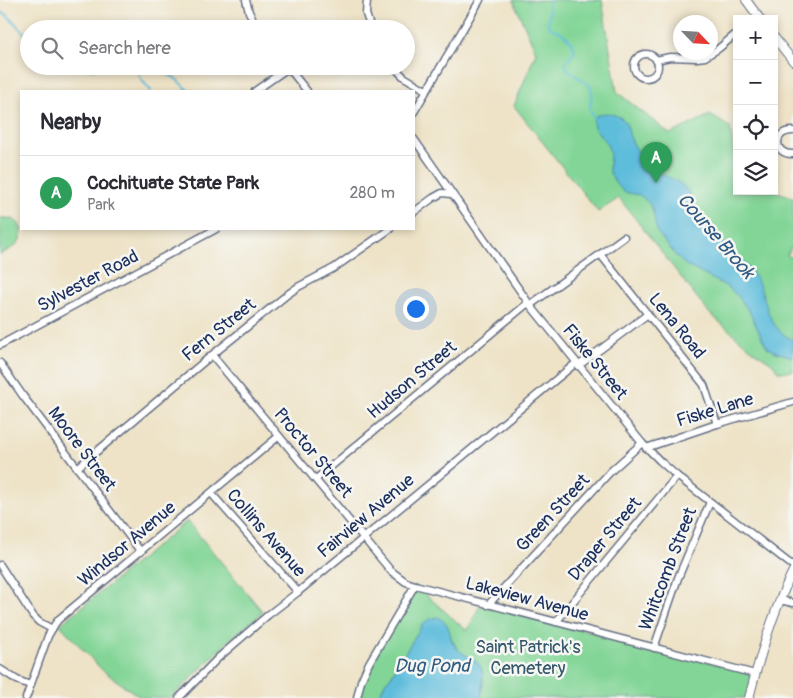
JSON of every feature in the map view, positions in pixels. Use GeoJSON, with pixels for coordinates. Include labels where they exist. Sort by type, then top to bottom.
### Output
{"type":"FeatureCollection","features":[{"type":"Feature","properties":{"kind":"street"},"geometry":{"type":"LineString","coordinates":[[246,0],[253,20]]}},
{"type":"Feature","properties":{"kind":"street"},"geometry":{"type":"LineString","coordinates":[[367,0],[366,14],[368,20]]}},
{"type":"Feature","properties":{"kind":"street"},"geometry":{"type":"LineString","coordinates":[[415,110],[480,0]]}},
{"type":"Feature","properties":{"kind":"street"},"geometry":{"type":"LineString","coordinates":[[746,0],[758,15]]}},
{"type":"Feature","properties":{"kind":"street"},"geometry":{"type":"LineString","coordinates":[[656,60],[670,57],[704,57],[718,49],[733,36]]}},
{"type":"Feature","properties":{"kind":"street"},"geometry":{"type":"LineString","coordinates":[[778,42],[793,61]]}},
{"type":"Feature","properties":{"kind":"street"},"geometry":{"type":"LineString","coordinates":[[256,90],[276,75]]}},
{"type":"Feature","properties":{"kind":"street"},"geometry":{"type":"LineString","coordinates":[[294,75],[306,90]]}},
{"type":"Feature","properties":{"kind":"street"},"geometry":{"type":"LineString","coordinates":[[402,75],[426,90]]}},
{"type":"Feature","properties":{"kind":"street"},"geometry":{"type":"LineString","coordinates":[[793,131],[783,132],[778,143],[782,151],[787,154],[793,154]]}},
{"type":"Feature","properties":{"kind":"street","name":"Fiske Street"},"geometry":{"type":"LineString","coordinates":[[415,140],[529,304],[644,445],[677,476],[793,566]]}},
{"type":"Feature","properties":{"kind":"street"},"geometry":{"type":"LineString","coordinates":[[415,211],[442,193],[451,194]]}},
{"type":"Feature","properties":{"kind":"street","name":"Sylvester Road"},"geometry":{"type":"LineString","coordinates":[[0,345],[214,230]]}},
{"type":"Feature","properties":{"kind":"street","name":"Fern Street"},"geometry":{"type":"LineString","coordinates":[[77,468],[288,294],[339,264],[389,230]]}},
{"type":"Feature","properties":{"kind":"street","name":"Hudson Street"},"geometry":{"type":"LineString","coordinates":[[316,479],[529,304],[624,237]]}},
{"type":"Feature","properties":{"kind":"street","name":"Lena Road"},"geometry":{"type":"LineString","coordinates":[[600,254],[704,385],[717,424]]}},
{"type":"Feature","properties":{"kind":"street","name":"Fairview Avenue"},"geometry":{"type":"LineString","coordinates":[[180,698],[218,658],[268,615],[577,364],[648,314]]}},
{"type":"Feature","properties":{"kind":"street","name":"Proctor Street"},"geometry":{"type":"LineString","coordinates":[[212,355],[391,571],[406,582],[415,585]]}},
{"type":"Feature","properties":{"kind":"street","name":"Moore Street"},"geometry":{"type":"LineString","coordinates":[[0,363],[141,552]]}},
{"type":"Feature","properties":{"kind":"street","name":"Fiske Lane"},"geometry":{"type":"LineString","coordinates":[[644,445],[793,402]]}},
{"type":"Feature","properties":{"kind":"street","name":"Windsor Avenue"},"geometry":{"type":"LineString","coordinates":[[26,698],[52,629],[59,619],[279,436]]}},
{"type":"Feature","properties":{"kind":"street","name":"Green Street"},"geometry":{"type":"LineString","coordinates":[[488,605],[611,472],[644,445]]}},
{"type":"Feature","properties":{"kind":"street","name":"Draper Street"},"geometry":{"type":"LineString","coordinates":[[556,622],[677,476]]}},
{"type":"Feature","properties":{"kind":"street","name":"Collins Avenue"},"geometry":{"type":"LineString","coordinates":[[211,493],[298,592]]}},
{"type":"Feature","properties":{"kind":"street","name":"Whitcomb Street"},"geometry":{"type":"LineString","coordinates":[[654,648],[678,578],[710,502]]}},
{"type":"Feature","properties":{"kind":"street"},"geometry":{"type":"LineString","coordinates":[[0,565],[33,616],[39,622],[52,629]]}},
{"type":"Feature","properties":{"kind":"street"},"geometry":{"type":"LineString","coordinates":[[749,698],[755,674],[780,600],[793,571]]}},
{"type":"Feature","properties":{"kind":"street"},"geometry":{"type":"LineString","coordinates":[[357,698],[361,681],[369,662],[415,585]]}},
{"type":"Feature","properties":{"kind":"street","name":"Lakeview Avenue"},"geometry":{"type":"LineString","coordinates":[[415,585],[755,674]]}},
{"type":"Feature","properties":{"kind":"street"},"geometry":{"type":"LineString","coordinates":[[780,600],[793,602]]}},
{"type":"Feature","properties":{"kind":"street"},"geometry":{"type":"LineString","coordinates":[[0,668],[17,680],[30,686]]}},
{"type":"Feature","properties":{"kind":"green space"},"geometry":{"type":"Polygon","coordinates":[[[513,0],[602,0],[617,92],[670,134],[710,115],[730,127],[733,147],[733,195],[778,195],[778,192],[793,197],[793,245],[787,255],[793,258],[793,371],[779,372],[772,363],[752,350],[709,313],[619,198],[598,212],[514,106],[536,52],[513,0]]]}},
{"type":"Feature","properties":{"kind":"green space"},"geometry":{"type":"Polygon","coordinates":[[[0,218],[11,219],[18,223],[21,237],[15,246],[0,255],[0,218]]]}},
{"type":"Feature","properties":{"kind":"green space"},"geometry":{"type":"Polygon","coordinates":[[[187,521],[263,612],[232,638],[171,698],[141,698],[102,670],[60,625],[187,521]]]}},
{"type":"Feature","properties":{"kind":"green space","name":"Saint Patrick's Cemetery"},"geometry":{"type":"Polygon","coordinates":[[[415,585],[467,631],[481,603],[755,674],[749,698],[481,698],[482,676],[479,666],[459,650],[451,637],[423,624],[385,683],[378,698],[357,698],[361,681],[415,585]]]}},
{"type":"Feature","properties":{"kind":"water"},"geometry":{"type":"Polygon","coordinates":[[[607,113],[625,121],[634,145],[645,160],[659,172],[683,186],[707,225],[750,270],[760,286],[772,320],[783,334],[793,340],[793,357],[768,348],[749,311],[738,296],[728,287],[687,266],[677,257],[657,232],[653,211],[649,203],[640,195],[624,192],[616,184],[609,171],[610,152],[607,144],[594,127],[593,121],[597,115],[607,113]]]}},
{"type":"Feature","properties":{"kind":"water","name":"Dug Pond"},"geometry":{"type":"Polygon","coordinates":[[[437,617],[448,626],[455,646],[480,666],[483,678],[481,698],[378,698],[385,683],[423,624],[437,617]]]}},
{"type":"Feature","properties":{"kind":"waterway","name":"Course Brook"},"geometry":{"type":"LineString","coordinates":[[549,0],[548,25],[564,35],[573,45],[573,54],[565,64],[571,73],[591,88],[590,109],[596,121]]}},
{"type":"Feature","properties":{"kind":"waterway"},"geometry":{"type":"LineString","coordinates":[[0,12],[7,15],[20,29]]}},
{"type":"Feature","properties":{"kind":"waterway"},"geometry":{"type":"LineString","coordinates":[[140,75],[150,90]]}},
{"type":"Feature","properties":{"kind":"waterway"},"geometry":{"type":"LineString","coordinates":[[169,75],[175,78],[188,90]]}},
{"type":"Feature","properties":{"kind":"place","name":"Cochituate State Park"},"geometry":{"type":"Point","coordinates":[656,183]}}]}
